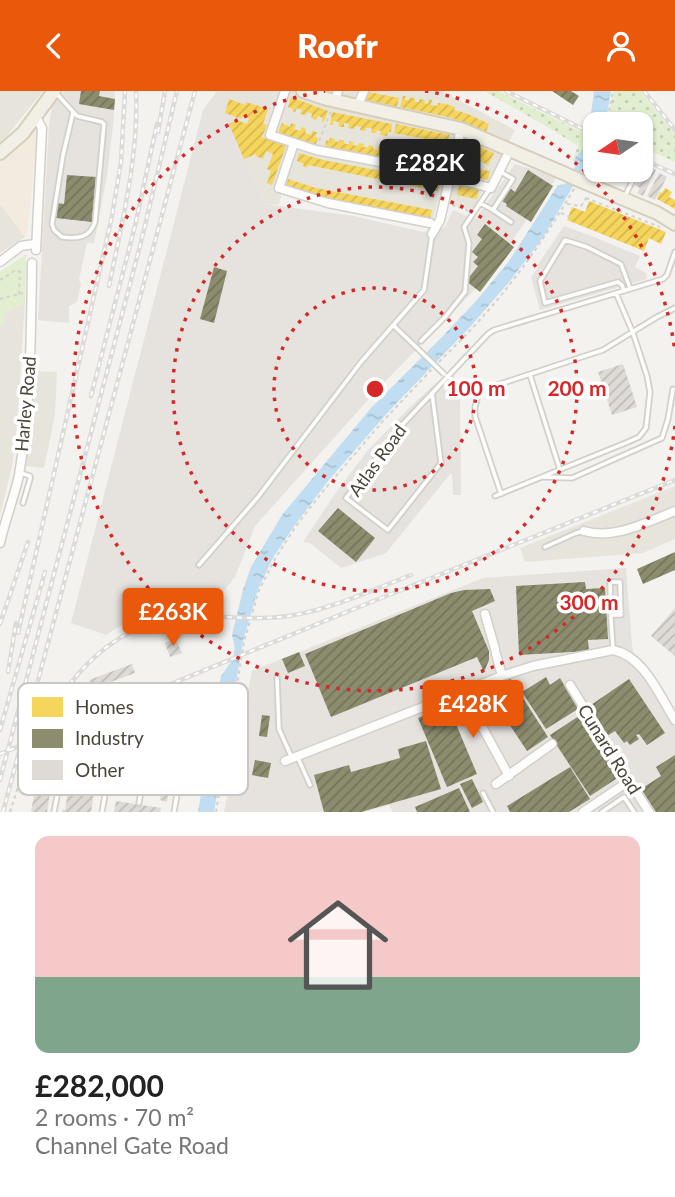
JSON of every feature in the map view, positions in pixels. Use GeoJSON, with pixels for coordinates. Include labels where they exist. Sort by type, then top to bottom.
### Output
{"type":"FeatureCollection","features":[{"type":"Feature","properties":{"kind":"main road"},"geometry":{"type":"LineString","coordinates":[[0,153],[23,133],[54,91]]}},
{"type":"Feature","properties":{"kind":"main road"},"geometry":{"type":"LineString","coordinates":[[303,91],[319,93],[357,107],[461,129],[625,198],[657,213],[670,226]]}},
{"type":"Feature","properties":{"kind":"street"},"geometry":{"type":"LineString","coordinates":[[285,91],[275,109],[270,135],[316,150],[440,173]]}},
{"type":"Feature","properties":{"kind":"street"},"geometry":{"type":"LineString","coordinates":[[357,107],[364,91]]}},
{"type":"Feature","properties":{"kind":"street"},"geometry":{"type":"LineString","coordinates":[[0,262],[20,246],[35,247],[42,128],[36,117]]}},
{"type":"Feature","properties":{"kind":"street"},"geometry":{"type":"LineString","coordinates":[[432,234],[440,220],[461,129]]}},
{"type":"Feature","properties":{"kind":"street"},"geometry":{"type":"LineString","coordinates":[[294,143],[279,188],[328,203],[430,223]]}},
{"type":"Feature","properties":{"kind":"street"},"geometry":{"type":"LineString","coordinates":[[456,179],[491,188],[510,150]]}},
{"type":"Feature","properties":{"kind":"street","name":"Harley Road"},"geometry":{"type":"LineString","coordinates":[[1,537],[19,473],[26,427],[32,263]]}},
{"type":"Feature","properties":{"kind":"street"},"geometry":{"type":"LineString","coordinates":[[584,531],[594,534],[621,531],[675,511]]}},
{"type":"Feature","properties":{"kind":"street"},"geometry":{"type":"LineString","coordinates":[[485,614],[502,675]]}},
{"type":"Feature","properties":{"kind":"street"},"geometry":{"type":"LineString","coordinates":[[291,758],[502,675],[613,650],[630,656],[641,666],[675,720]]}},
{"type":"Feature","properties":{"kind":"street","name":"Cunard Road"},"geometry":{"type":"LineString","coordinates":[[570,685],[649,812]]}},
{"type":"Feature","properties":{"kind":"street"},"geometry":{"type":"LineString","coordinates":[[462,690],[509,776]]}},
{"type":"Feature","properties":{"kind":"street"},"geometry":{"type":"LineString","coordinates":[[496,784],[552,744]]}},
{"type":"Feature","properties":{"kind":"street"},"geometry":{"type":"LineString","coordinates":[[583,812],[629,781]]}},
{"type":"Feature","properties":{"kind":"lane"},"geometry":{"type":"LineString","coordinates":[[54,91],[77,116],[102,122],[105,128],[95,222],[89,233],[69,239],[62,237],[52,225],[73,113]]}},
{"type":"Feature","properties":{"kind":"lane"},"geometry":{"type":"LineString","coordinates":[[493,210],[513,179],[499,171]]}},
{"type":"Feature","properties":{"kind":"lane"},"geometry":{"type":"LineString","coordinates":[[625,198],[632,182]]}},
{"type":"Feature","properties":{"kind":"lane"},"geometry":{"type":"LineString","coordinates":[[421,341],[465,292],[469,243],[464,227],[491,188]]}},
{"type":"Feature","properties":{"kind":"lane"},"geometry":{"type":"LineString","coordinates":[[480,203],[511,222]]}},
{"type":"Feature","properties":{"kind":"lane"},"geometry":{"type":"LineString","coordinates":[[199,565],[258,497],[360,362],[424,291],[432,234]]}},
{"type":"Feature","properties":{"kind":"lane"},"geometry":{"type":"LineString","coordinates":[[624,291],[618,282],[545,303],[540,281],[565,240],[587,247],[621,264],[630,288]]}},
{"type":"Feature","properties":{"kind":"lane","name":"Atlas Road"},"geometry":{"type":"LineString","coordinates":[[432,393],[441,463],[388,530],[346,498],[402,425],[446,375],[488,334],[663,279],[675,252]]}},
{"type":"Feature","properties":{"kind":"lane"},"geometry":{"type":"LineString","coordinates":[[495,496],[639,437],[646,428],[650,392],[647,376],[616,293]]}},
{"type":"Feature","properties":{"kind":"lane"},"geometry":{"type":"LineString","coordinates":[[393,325],[446,375],[457,383],[479,391],[603,350],[675,308]]}},
{"type":"Feature","properties":{"kind":"lane"},"geometry":{"type":"LineString","coordinates":[[530,374],[560,470]]}},
{"type":"Feature","properties":{"kind":"lane"},"geometry":{"type":"LineString","coordinates":[[541,477],[572,478],[662,438],[673,389]]}},
{"type":"Feature","properties":{"kind":"lane"},"geometry":{"type":"LineString","coordinates":[[479,391],[475,416],[501,494]]}},
{"type":"Feature","properties":{"kind":"lane"},"geometry":{"type":"LineString","coordinates":[[19,473],[30,476],[23,503]]}},
{"type":"Feature","properties":{"kind":"lane"},"geometry":{"type":"LineString","coordinates":[[545,547],[584,531]]}},
{"type":"Feature","properties":{"kind":"lane"},"geometry":{"type":"LineString","coordinates":[[611,615],[621,615],[620,582],[610,582],[611,615],[613,650]]}},
{"type":"Feature","properties":{"kind":"lane"},"geometry":{"type":"LineString","coordinates":[[277,678],[280,734],[291,758],[310,785]]}},
{"type":"Feature","properties":{"kind":"lane"},"geometry":{"type":"LineString","coordinates":[[483,793],[493,812]]}},
{"type":"Feature","properties":{"kind":"lane"},"geometry":{"type":"LineString","coordinates":[[139,803],[141,795]]}},
{"type":"Feature","properties":{"kind":"lane"},"geometry":{"type":"LineString","coordinates":[[602,812],[624,797],[634,812]]}},
{"type":"Feature","properties":{"kind":"path"},"geometry":{"type":"LineString","coordinates":[[609,112],[613,91]]}},
{"type":"Feature","properties":{"kind":"path"},"geometry":{"type":"LineString","coordinates":[[316,150],[335,101]]}},
{"type":"Feature","properties":{"kind":"path"},"geometry":{"type":"LineString","coordinates":[[237,683],[244,642],[260,590],[276,557],[296,526],[405,396],[499,298],[531,257],[583,173]]}},
{"type":"Feature","properties":{"kind":"path"},"geometry":{"type":"LineString","coordinates":[[565,204],[581,206],[587,197],[670,226]]}},
{"type":"Feature","properties":{"kind":"path"},"geometry":{"type":"LineString","coordinates":[[444,202],[474,212]]}},
{"type":"Feature","properties":{"kind":"path"},"geometry":{"type":"LineString","coordinates":[[560,212],[572,218]]}},
{"type":"Feature","properties":{"kind":"path"},"geometry":{"type":"LineString","coordinates":[[0,280],[19,270],[19,294]]}},
{"type":"Feature","properties":{"kind":"path"},"geometry":{"type":"LineString","coordinates":[[0,298],[26,292]]}},
{"type":"Feature","properties":{"kind":"path"},"geometry":{"type":"LineString","coordinates":[[10,812],[18,788]]}},
{"type":"Feature","properties":{"kind":"shaded area"},"geometry":{"type":"Polygon","coordinates":[[[0,91],[43,91],[0,142],[0,91]]]}},
{"type":"Feature","properties":{"kind":"shaded area"},"geometry":{"type":"Polygon","coordinates":[[[64,91],[115,91],[107,176],[94,243],[87,243],[77,302],[69,306],[69,323],[38,320],[49,125],[52,106],[64,91]]]}},
{"type":"Feature","properties":{"kind":"shaded area"},"geometry":{"type":"Polygon","coordinates":[[[217,91],[274,91],[263,124],[243,116],[241,119],[226,114],[264,204],[354,216],[423,232],[445,227],[453,210],[475,219],[515,164],[557,177],[484,280],[376,391],[255,526],[235,577],[215,602],[179,602],[146,609],[106,635],[71,623],[203,110],[217,91]]]}},
{"type":"Feature","properties":{"kind":"shaded area"},"geometry":{"type":"Polygon","coordinates":[[[274,91],[441,91],[515,130],[472,211],[438,201],[431,227],[282,191],[279,205],[264,204],[225,113],[263,123],[274,91]]]}},
{"type":"Feature","properties":{"kind":"shaded area"},"geometry":{"type":"Polygon","coordinates":[[[34,128],[37,129],[35,157],[25,237],[0,206],[0,159],[20,145],[34,128]]]}},
{"type":"Feature","properties":{"kind":"shaded area"},"geometry":{"type":"Polygon","coordinates":[[[0,206],[25,237],[0,253],[0,206]]]}},
{"type":"Feature","properties":{"kind":"shaded area"},"geometry":{"type":"Polygon","coordinates":[[[564,226],[640,256],[635,267],[646,273],[647,279],[540,310],[531,277],[564,226]]]}},
{"type":"Feature","properties":{"kind":"shaded area"},"geometry":{"type":"Polygon","coordinates":[[[25,302],[12,467],[0,515],[0,323],[4,324],[3,313],[25,302]]]}},
{"type":"Feature","properties":{"kind":"shaded area"},"geometry":{"type":"Polygon","coordinates":[[[34,371],[57,372],[55,415],[44,468],[25,466],[34,371]]]}},
{"type":"Feature","properties":{"kind":"shaded area"},"geometry":{"type":"Polygon","coordinates":[[[437,382],[450,395],[460,397],[461,495],[453,495],[450,474],[386,553],[341,568],[310,543],[303,542],[368,450],[437,382]]]}},
{"type":"Feature","properties":{"kind":"shaded area"},"geometry":{"type":"Polygon","coordinates":[[[675,486],[675,539],[643,553],[525,562],[520,548],[675,486]]]}},
{"type":"Feature","properties":{"kind":"shaded area"},"geometry":{"type":"Polygon","coordinates":[[[626,568],[636,665],[675,723],[675,812],[393,812],[389,805],[365,812],[224,812],[227,795],[248,795],[248,691],[252,671],[483,578],[626,568]]]}},
{"type":"Feature","properties":{"kind":"green space"},"geometry":{"type":"Polygon","coordinates":[[[484,91],[498,91],[583,133],[583,150],[574,162],[572,160],[578,146],[484,91]]]}},
{"type":"Feature","properties":{"kind":"green space"},"geometry":{"type":"Polygon","coordinates":[[[614,91],[640,91],[675,134],[675,162],[653,152],[653,112],[610,112],[614,91]]]}},
{"type":"Feature","properties":{"kind":"green space"},"geometry":{"type":"Polygon","coordinates":[[[26,254],[25,302],[3,313],[4,324],[0,323],[0,272],[26,254]]]}},
{"type":"Feature","properties":{"kind":"water"},"geometry":{"type":"Polygon","coordinates":[[[594,91],[611,91],[607,112],[591,112],[594,91]]]}},
{"type":"Feature","properties":{"kind":"water"},"geometry":{"type":"Polygon","coordinates":[[[583,149],[583,169],[544,236],[470,327],[389,411],[328,481],[274,556],[258,589],[243,641],[236,683],[220,683],[221,676],[233,659],[235,647],[232,635],[251,567],[282,515],[371,408],[477,300],[509,261],[558,185],[565,184],[575,167],[576,156],[583,149]]]}},
{"type":"Feature","properties":{"kind":"water"},"geometry":{"type":"Polygon","coordinates":[[[201,795],[217,795],[214,812],[198,812],[201,795]]]}},
{"type":"Feature","properties":{"kind":"building: Homes"},"geometry":{"type":"Polygon","coordinates":[[[364,91],[399,98],[397,107],[363,99],[364,91]]]}},
{"type":"Feature","properties":{"kind":"building: Homes"},"geometry":{"type":"Polygon","coordinates":[[[403,96],[406,96],[405,100],[410,97],[415,99],[415,102],[419,102],[419,99],[428,104],[429,99],[432,100],[431,105],[438,106],[438,103],[455,107],[454,110],[489,124],[486,132],[448,117],[400,107],[403,96]]]}},
{"type":"Feature","properties":{"kind":"building: Homes"},"geometry":{"type":"Polygon","coordinates":[[[291,97],[328,111],[324,122],[321,121],[323,118],[318,116],[316,120],[311,118],[312,114],[307,112],[306,115],[300,114],[302,110],[297,108],[295,112],[292,111],[293,109],[288,107],[291,97]]]}},
{"type":"Feature","properties":{"kind":"building: Homes"},"geometry":{"type":"Polygon","coordinates":[[[229,99],[268,109],[263,124],[267,125],[262,137],[286,146],[272,185],[267,183],[271,171],[267,169],[273,154],[266,151],[263,159],[256,154],[244,159],[229,124],[237,120],[247,124],[249,118],[243,116],[241,119],[225,113],[229,99]]]}},
{"type":"Feature","properties":{"kind":"building: Homes"},"geometry":{"type":"Polygon","coordinates":[[[332,112],[392,124],[391,132],[388,132],[387,136],[380,135],[381,131],[377,130],[376,133],[371,133],[372,128],[366,128],[365,131],[360,130],[361,127],[348,128],[349,124],[344,123],[344,127],[341,127],[338,126],[339,122],[333,121],[333,125],[330,125],[332,112]]]}},
{"type":"Feature","properties":{"kind":"building: Homes"},"geometry":{"type":"Polygon","coordinates":[[[282,123],[290,127],[291,123],[296,125],[294,129],[300,131],[302,127],[306,129],[305,133],[311,135],[312,131],[317,132],[315,146],[278,132],[282,123]]]}},
{"type":"Feature","properties":{"kind":"building: Homes"},"geometry":{"type":"Polygon","coordinates":[[[396,124],[450,135],[448,143],[394,133],[396,124]]]}},
{"type":"Feature","properties":{"kind":"building: Homes"},"geometry":{"type":"Polygon","coordinates":[[[330,138],[339,142],[344,140],[346,144],[349,144],[349,141],[354,142],[353,145],[358,146],[359,143],[364,144],[363,147],[368,148],[369,145],[373,146],[373,149],[383,148],[383,151],[388,152],[388,148],[393,149],[393,153],[397,154],[398,150],[402,151],[402,154],[412,153],[411,156],[414,157],[417,154],[426,159],[431,156],[431,160],[443,162],[441,171],[325,149],[326,140],[329,141],[330,138]]]}},
{"type":"Feature","properties":{"kind":"building: Homes"},"geometry":{"type":"Polygon","coordinates":[[[475,145],[494,153],[488,165],[470,156],[475,145]]]}},
{"type":"Feature","properties":{"kind":"building: Homes"},"geometry":{"type":"Polygon","coordinates":[[[299,153],[439,182],[438,191],[308,165],[307,168],[297,161],[299,153]]]}},
{"type":"Feature","properties":{"kind":"building: Homes"},"geometry":{"type":"Polygon","coordinates":[[[468,164],[473,164],[472,168],[490,171],[488,180],[463,175],[464,166],[467,167],[468,164]]]}},
{"type":"Feature","properties":{"kind":"building: Homes"},"geometry":{"type":"Polygon","coordinates":[[[288,179],[316,188],[432,210],[430,219],[324,199],[286,188],[288,179]]]}},
{"type":"Feature","properties":{"kind":"building: Homes"},"geometry":{"type":"Polygon","coordinates":[[[459,186],[479,190],[477,199],[457,195],[459,186]]]}},
{"type":"Feature","properties":{"kind":"building: Homes"},"geometry":{"type":"Polygon","coordinates":[[[665,188],[672,192],[669,197],[675,200],[675,209],[657,199],[665,188]]]}},
{"type":"Feature","properties":{"kind":"building: Homes"},"geometry":{"type":"Polygon","coordinates":[[[589,201],[666,232],[661,244],[649,238],[644,251],[567,220],[572,207],[585,212],[589,201]]]}},
{"type":"Feature","properties":{"kind":"building: Industry"},"geometry":{"type":"Polygon","coordinates":[[[81,91],[100,91],[99,96],[115,99],[114,110],[79,104],[81,91]]]}},
{"type":"Feature","properties":{"kind":"building: Industry"},"geometry":{"type":"Polygon","coordinates":[[[552,91],[571,91],[579,96],[573,105],[552,91]]]}},
{"type":"Feature","properties":{"kind":"building: Industry"},"geometry":{"type":"Polygon","coordinates":[[[528,170],[553,186],[531,222],[502,201],[510,188],[515,192],[528,170]]]}},
{"type":"Feature","properties":{"kind":"building: Industry"},"geometry":{"type":"Polygon","coordinates":[[[67,175],[96,177],[92,222],[56,218],[57,203],[64,204],[67,175]]]}},
{"type":"Feature","properties":{"kind":"building: Industry"},"geometry":{"type":"Polygon","coordinates":[[[485,224],[514,247],[480,292],[466,281],[478,266],[473,262],[478,257],[472,252],[482,239],[477,235],[485,224]]]}},
{"type":"Feature","properties":{"kind":"building: Industry"},"geometry":{"type":"Polygon","coordinates":[[[214,267],[227,271],[214,323],[200,319],[214,267]]]}},
{"type":"Feature","properties":{"kind":"building: Industry"},"geometry":{"type":"Polygon","coordinates":[[[338,508],[375,538],[356,562],[318,531],[338,508]]]}},
{"type":"Feature","properties":{"kind":"building: Industry"},"geometry":{"type":"Polygon","coordinates":[[[675,552],[675,570],[643,584],[637,569],[675,552]]]}},
{"type":"Feature","properties":{"kind":"building: Industry"},"geometry":{"type":"Polygon","coordinates":[[[585,582],[586,589],[605,588],[608,639],[588,640],[589,651],[519,655],[516,586],[585,582]]]}},
{"type":"Feature","properties":{"kind":"building: Industry"},"geometry":{"type":"Polygon","coordinates":[[[490,589],[495,601],[472,611],[489,651],[484,672],[477,657],[331,717],[305,654],[451,593],[490,589]]]}},
{"type":"Feature","properties":{"kind":"building: Industry"},"geometry":{"type":"Polygon","coordinates":[[[299,652],[305,666],[288,673],[282,659],[299,652]]]}},
{"type":"Feature","properties":{"kind":"building: Industry"},"geometry":{"type":"Polygon","coordinates":[[[546,677],[550,685],[560,678],[578,709],[546,729],[522,692],[546,677]]]}},
{"type":"Feature","properties":{"kind":"building: Industry"},"geometry":{"type":"Polygon","coordinates":[[[510,678],[548,737],[527,751],[488,692],[510,678]]]}},
{"type":"Feature","properties":{"kind":"building: Industry"},"geometry":{"type":"Polygon","coordinates":[[[629,679],[665,733],[647,745],[639,734],[636,735],[639,739],[630,745],[627,741],[624,743],[615,731],[607,736],[588,707],[629,679]]]}},
{"type":"Feature","properties":{"kind":"building: Industry"},"geometry":{"type":"Polygon","coordinates":[[[448,705],[477,774],[447,787],[418,718],[448,705]]]}},
{"type":"Feature","properties":{"kind":"building: Industry"},"geometry":{"type":"Polygon","coordinates":[[[582,714],[622,775],[590,796],[550,735],[582,714]]]}},
{"type":"Feature","properties":{"kind":"building: Industry"},"geometry":{"type":"Polygon","coordinates":[[[262,715],[270,716],[267,737],[259,736],[262,715]]]}},
{"type":"Feature","properties":{"kind":"building: Industry"},"geometry":{"type":"Polygon","coordinates":[[[426,741],[441,789],[361,812],[324,812],[314,775],[349,765],[351,772],[400,758],[398,749],[426,741]]]}},
{"type":"Feature","properties":{"kind":"building: Industry"},"geometry":{"type":"Polygon","coordinates":[[[675,755],[675,812],[656,812],[641,789],[661,776],[656,767],[675,755]]]}},
{"type":"Feature","properties":{"kind":"building: Industry"},"geometry":{"type":"Polygon","coordinates":[[[255,760],[271,763],[268,778],[252,775],[255,760]]]}},
{"type":"Feature","properties":{"kind":"building: Industry"},"geometry":{"type":"Polygon","coordinates":[[[570,767],[590,799],[569,812],[510,812],[507,806],[570,767]]]}},
{"type":"Feature","properties":{"kind":"building: Industry"},"geometry":{"type":"Polygon","coordinates":[[[472,779],[483,802],[472,808],[460,784],[472,779]]]}},
{"type":"Feature","properties":{"kind":"building: Industry"},"geometry":{"type":"Polygon","coordinates":[[[459,788],[470,812],[417,812],[415,807],[459,788]]]}},
{"type":"Feature","properties":{"kind":"building: Other"},"geometry":{"type":"Polygon","coordinates":[[[659,173],[667,177],[655,200],[647,196],[659,173]]]}},
{"type":"Feature","properties":{"kind":"building: Other"},"geometry":{"type":"Polygon","coordinates":[[[637,182],[650,182],[643,196],[637,193],[640,188],[635,185],[637,182]]]}},
{"type":"Feature","properties":{"kind":"building: Other"},"geometry":{"type":"Polygon","coordinates":[[[623,364],[637,407],[612,415],[598,372],[623,364]]]}},
{"type":"Feature","properties":{"kind":"building: Other"},"geometry":{"type":"Polygon","coordinates":[[[675,608],[675,656],[651,636],[675,608]]]}},
{"type":"Feature","properties":{"kind":"building: Other"},"geometry":{"type":"Polygon","coordinates":[[[176,639],[182,653],[170,657],[165,643],[176,639]]]}},
{"type":"Feature","properties":{"kind":"building: Other"},"geometry":{"type":"Polygon","coordinates":[[[132,664],[135,673],[108,683],[90,683],[89,680],[132,664]]]}},
{"type":"Feature","properties":{"kind":"building: Other"},"geometry":{"type":"Polygon","coordinates":[[[34,795],[50,795],[47,812],[31,812],[34,795]]]}},
{"type":"Feature","properties":{"kind":"building: Other"},"geometry":{"type":"Polygon","coordinates":[[[67,795],[94,795],[91,812],[62,812],[65,810],[67,795]]]}},
{"type":"Feature","properties":{"kind":"building: Other"},"geometry":{"type":"Polygon","coordinates":[[[161,795],[168,795],[167,802],[160,800],[161,795]]]}},
{"type":"Feature","properties":{"kind":"building: Other"},"geometry":{"type":"Polygon","coordinates":[[[116,801],[161,808],[160,812],[114,812],[116,801]]]}},
{"type":"Feature","properties":{"kind":"railway"},"geometry":{"type":"LineString","coordinates":[[18,633],[112,216],[121,162],[125,91]]}},
{"type":"Feature","properties":{"kind":"railway"},"geometry":{"type":"LineString","coordinates":[[109,286],[132,164],[136,91]]}},
{"type":"Feature","properties":{"kind":"railway"},"geometry":{"type":"LineString","coordinates":[[158,132],[165,91]]}},
{"type":"Feature","properties":{"kind":"railway"},"geometry":{"type":"LineString","coordinates":[[25,683],[141,242],[177,91]]}},
{"type":"Feature","properties":{"kind":"railway"},"geometry":{"type":"LineString","coordinates":[[37,683],[195,91]]}},
{"type":"Feature","properties":{"kind":"railway"},"geometry":{"type":"LineString","coordinates":[[506,91],[583,129]]}},
{"type":"Feature","properties":{"kind":"railway"},"geometry":{"type":"LineString","coordinates":[[644,91],[675,130]]}},
{"type":"Feature","properties":{"kind":"railway"},"geometry":{"type":"LineString","coordinates":[[91,396],[135,226],[157,124]]}},
{"type":"Feature","properties":{"kind":"railway"},"geometry":{"type":"LineString","coordinates":[[653,164],[675,174]]}},
{"type":"Feature","properties":{"kind":"railway"},"geometry":{"type":"LineString","coordinates":[[173,683],[675,480]]}},
{"type":"Feature","properties":{"kind":"railway"},"geometry":{"type":"LineString","coordinates":[[0,624],[28,542]]}},
{"type":"Feature","properties":{"kind":"railway"},"geometry":{"type":"LineString","coordinates":[[0,730],[45,572]]}},
{"type":"Feature","properties":{"kind":"railway"},"geometry":{"type":"LineString","coordinates":[[71,683],[97,655],[118,639],[141,627],[168,619],[197,616],[258,618],[294,615],[338,603],[411,575]]}},
{"type":"Feature","properties":{"kind":"railway"},"geometry":{"type":"LineString","coordinates":[[8,672],[16,623]]}},
{"type":"Feature","properties":{"kind":"railway"},"geometry":{"type":"LineString","coordinates":[[0,780],[18,711]]}},
{"type":"Feature","properties":{"kind":"railway"},"geometry":{"type":"LineString","coordinates":[[0,754],[18,747]]}},
{"type":"Feature","properties":{"kind":"railway"},"geometry":{"type":"LineString","coordinates":[[3,812],[18,756]]}}]}
